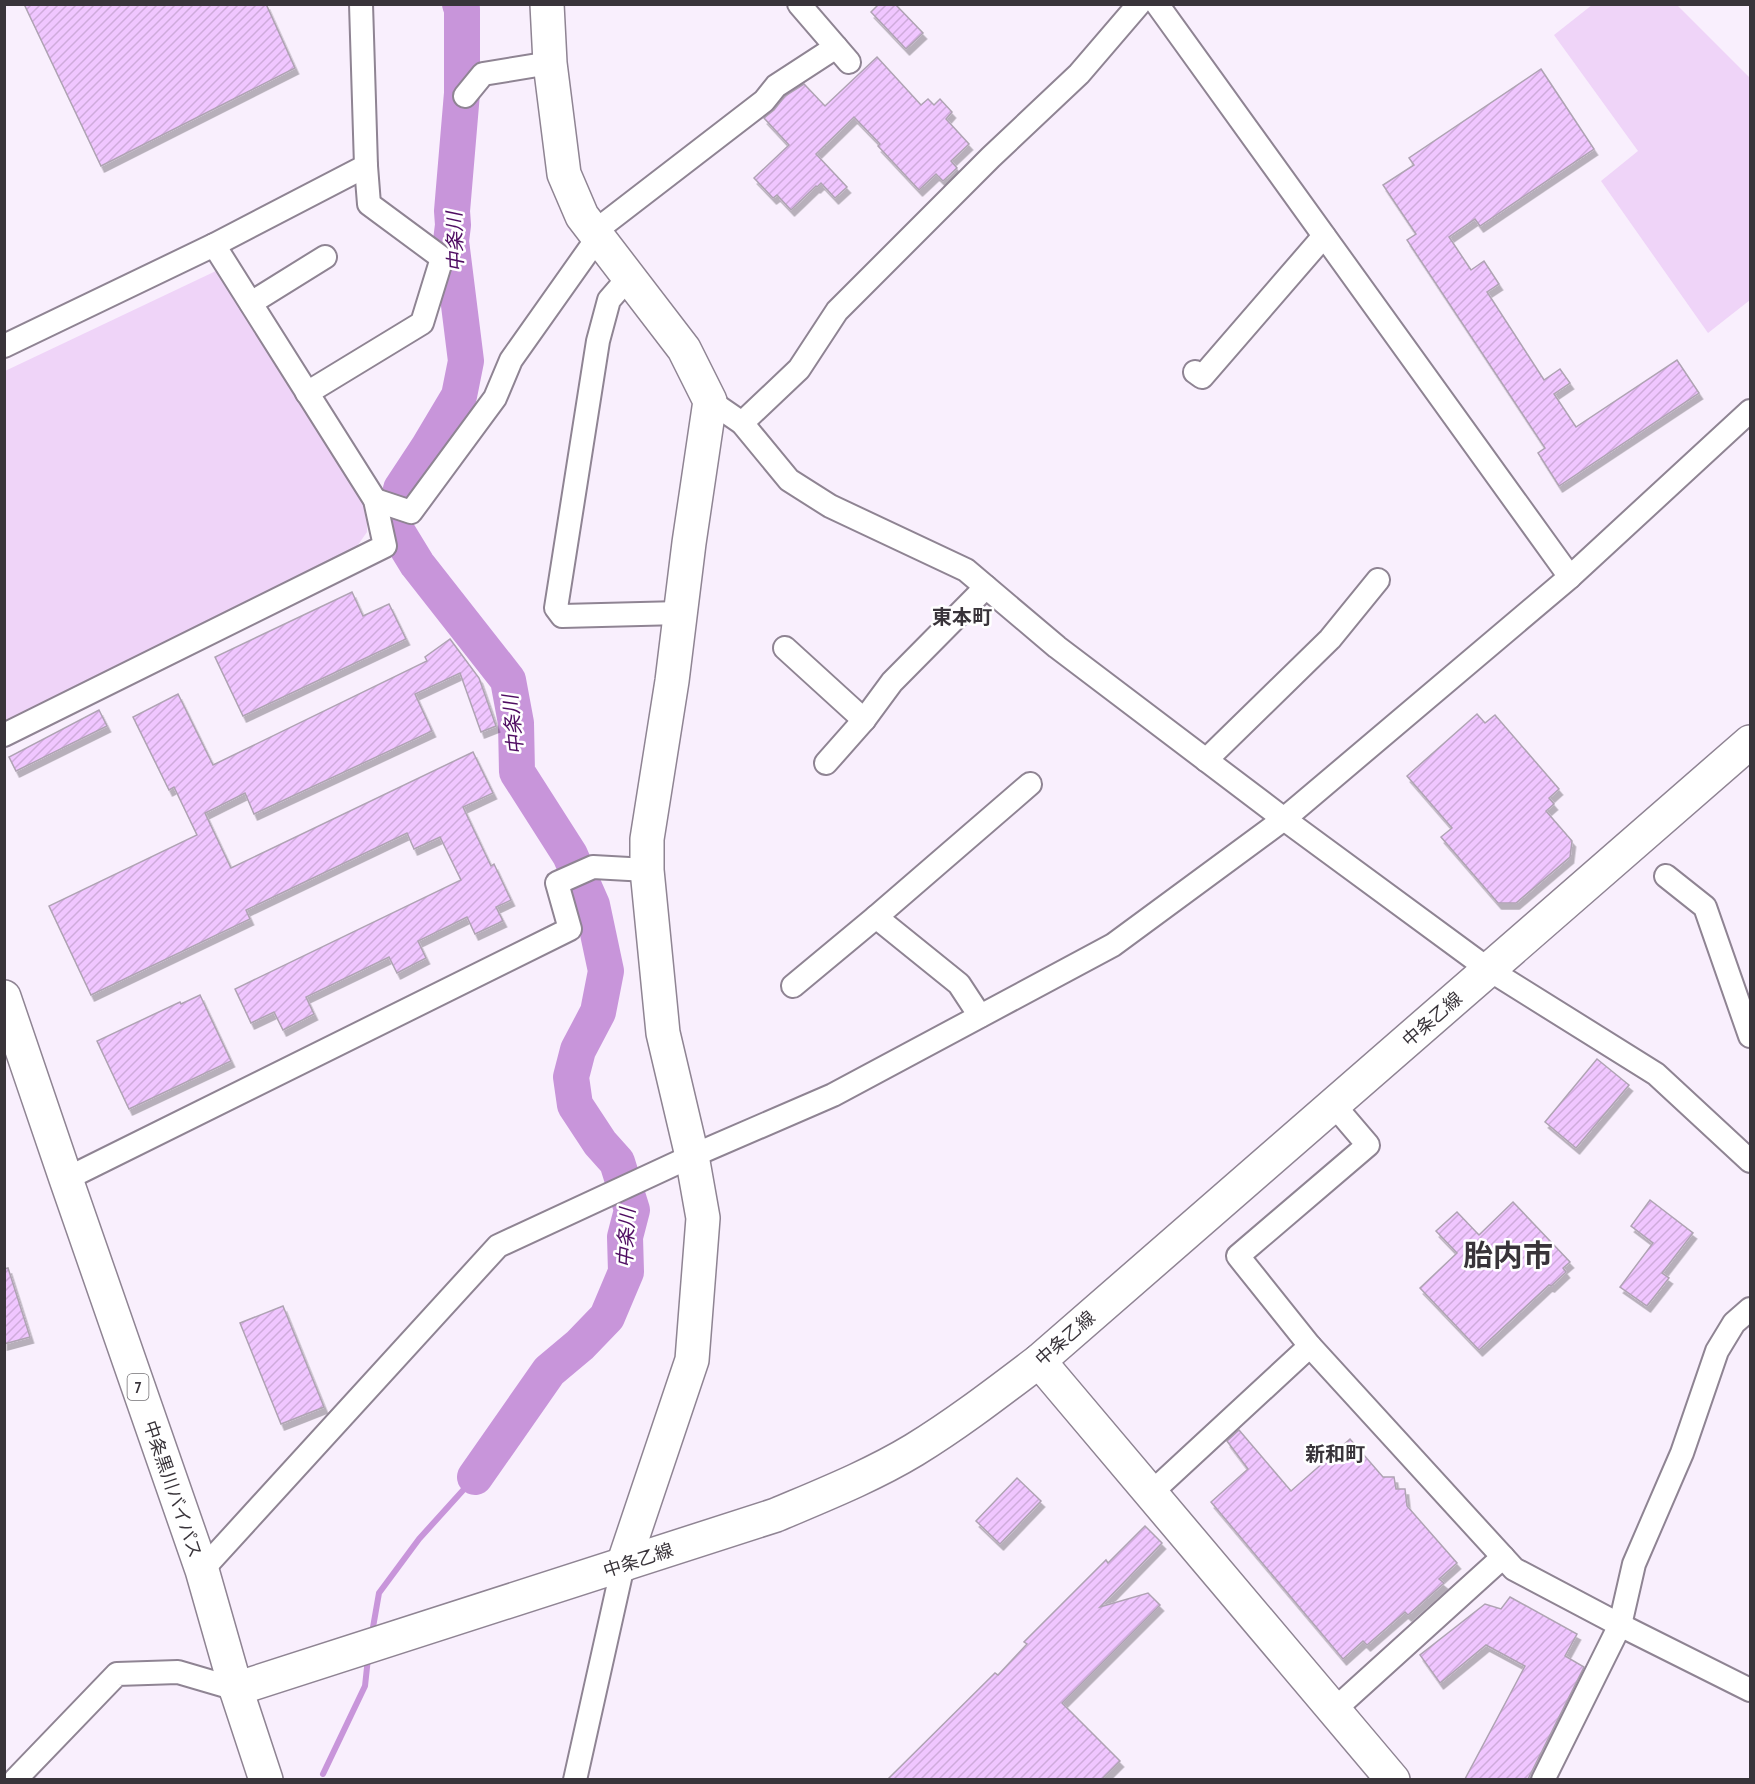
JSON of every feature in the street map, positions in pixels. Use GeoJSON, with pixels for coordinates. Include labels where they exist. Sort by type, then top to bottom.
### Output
{"type":"FeatureCollection","features":[{"type":"Feature","properties":{"kind":"main road"},"geometry":{"type":"LineString","coordinates":[[547,4],[550,63],[564,174],[582,216],[684,349],[710,401],[672,681],[647,839],[647,870],[663,1033],[692,1155],[703,1218],[692,1360],[623,1564]]}},
{"type":"Feature","properties":{"kind":"main road","name":"中条乙線"},"geometry":{"type":"LineString","coordinates":[[236,1689],[776,1515],[848,1485],[913,1450],[976,1409],[1039,1361],[1750,741]]}},
{"type":"Feature","properties":{"kind":"main road","name":"中条黒川バイパス"},"geometry":{"type":"LineString","coordinates":[[4,997],[202,1570],[236,1689],[266,1779]]}},
{"type":"Feature","properties":{"kind":"main road"},"geometry":{"type":"LineString","coordinates":[[1039,1361],[1393,1779]]}},
{"type":"Feature","properties":{"kind":"street"},"geometry":{"type":"LineString","coordinates":[[307,393],[422,323],[442,258],[369,204],[361,4]]}},
{"type":"Feature","properties":{"kind":"street"},"geometry":{"type":"LineString","coordinates":[[375,500],[411,512],[495,398],[511,360],[596,235],[764,101],[776,86],[842,55],[799,4]]}},
{"type":"Feature","properties":{"kind":"street"},"geometry":{"type":"LineString","coordinates":[[742,423],[799,369],[837,311],[1079,74],[1139,4]]}},
{"type":"Feature","properties":{"kind":"street"},"geometry":{"type":"LineString","coordinates":[[1158,4],[1570,577]]}},
{"type":"Feature","properties":{"kind":"street"},"geometry":{"type":"LineString","coordinates":[[465,96],[483,74],[550,63]]}},
{"type":"Feature","properties":{"kind":"street"},"geometry":{"type":"LineString","coordinates":[[4,346],[214,245],[366,166]]}},
{"type":"Feature","properties":{"kind":"street"},"geometry":{"type":"LineString","coordinates":[[1195,372],[1202,377],[1324,236]]}},
{"type":"Feature","properties":{"kind":"street"},"geometry":{"type":"LineString","coordinates":[[4,735],[385,546],[375,500],[214,245]]}},
{"type":"Feature","properties":{"kind":"street"},"geometry":{"type":"LineString","coordinates":[[251,303],[325,257]]}},
{"type":"Feature","properties":{"kind":"street"},"geometry":{"type":"LineString","coordinates":[[629,277],[609,300],[598,341],[556,608],[562,616],[680,613]]}},
{"type":"Feature","properties":{"kind":"street"},"geometry":{"type":"LineString","coordinates":[[710,401],[742,423],[789,480],[830,506],[966,570],[1057,647],[1284,819],[1488,969],[1656,1074],[1750,1161]]}},
{"type":"Feature","properties":{"kind":"street"},"geometry":{"type":"LineString","coordinates":[[202,1570],[498,1246],[692,1155],[833,1095],[1113,945],[1284,819],[1570,577],[1750,411]]}},
{"type":"Feature","properties":{"kind":"street"},"geometry":{"type":"LineString","coordinates":[[1206,760],[1330,639],[1378,580]]}},
{"type":"Feature","properties":{"kind":"street"},"geometry":{"type":"LineString","coordinates":[[826,763],[864,720],[892,682],[986,587]]}},
{"type":"Feature","properties":{"kind":"street"},"geometry":{"type":"LineString","coordinates":[[784,648],[864,720]]}},
{"type":"Feature","properties":{"kind":"street"},"geometry":{"type":"LineString","coordinates":[[793,986],[1030,784]]}},
{"type":"Feature","properties":{"kind":"street"},"geometry":{"type":"LineString","coordinates":[[66,1179],[570,929],[557,883],[593,867],[647,870]]}},
{"type":"Feature","properties":{"kind":"street"},"geometry":{"type":"LineString","coordinates":[[1666,876],[1706,907],[1750,1036]]}},
{"type":"Feature","properties":{"kind":"street"},"geometry":{"type":"LineString","coordinates":[[876,917],[959,984],[980,1016]]}},
{"type":"Feature","properties":{"kind":"street"},"geometry":{"type":"LineString","coordinates":[[1333,1104],[1368,1145],[1238,1256],[1310,1346],[1514,1569],[1620,1626],[1750,1690]]}},
{"type":"Feature","properties":{"kind":"street"},"geometry":{"type":"LineString","coordinates":[[1543,1779],[1620,1626],[1634,1564],[1682,1454],[1717,1351],[1734,1323],[1750,1309]]}},
{"type":"Feature","properties":{"kind":"street"},"geometry":{"type":"LineString","coordinates":[[1151,1493],[1310,1346]]}},
{"type":"Feature","properties":{"kind":"street"},"geometry":{"type":"LineString","coordinates":[[1334,1710],[1503,1557]]}},
{"type":"Feature","properties":{"kind":"street"},"geometry":{"type":"LineString","coordinates":[[575,1779],[623,1564]]}},
{"type":"Feature","properties":{"kind":"street"},"geometry":{"type":"LineString","coordinates":[[15,1779],[117,1674],[178,1672],[236,1689]]}},
{"type":"Feature","properties":{"kind":"shaded area"},"geometry":{"type":"Polygon","coordinates":[[[1592,5],[1677,5],[1750,78],[1750,300],[1708,333],[1601,181],[1638,151],[1554,35],[1592,5]]]}},
{"type":"Feature","properties":{"kind":"shaded area"},"geometry":{"type":"Polygon","coordinates":[[[218,270],[367,504],[367,532],[353,552],[5,721],[5,371],[218,270]]]}},
{"type":"Feature","properties":{"kind":"building"},"geometry":{"type":"Polygon","coordinates":[[[24,4],[266,4],[295,68],[101,166],[24,4]]]}},
{"type":"Feature","properties":{"kind":"building"},"geometry":{"type":"Polygon","coordinates":[[[879,4],[895,4],[923,33],[906,49],[871,12],[879,4]]]}},
{"type":"Feature","properties":{"kind":"building"},"geometry":{"type":"Polygon","coordinates":[[[877,57],[921,105],[928,99],[934,105],[940,99],[952,112],[946,119],[969,144],[951,161],[957,168],[943,181],[936,174],[919,190],[854,117],[816,154],[847,187],[835,198],[821,183],[791,210],[777,195],[773,198],[754,178],[789,145],[764,118],[785,96],[804,84],[825,106],[877,57]]]}},
{"type":"Feature","properties":{"kind":"building"},"geometry":{"type":"Polygon","coordinates":[[[1541,69],[1594,149],[1480,226],[1475,219],[1449,237],[1471,270],[1484,261],[1499,284],[1487,292],[1544,380],[1560,369],[1570,383],[1554,394],[1576,427],[1677,360],[1699,393],[1559,486],[1538,453],[1545,448],[1407,240],[1416,234],[1383,185],[1414,165],[1409,158],[1541,69]]]}},
{"type":"Feature","properties":{"kind":"building"},"geometry":{"type":"Polygon","coordinates":[[[352,592],[363,616],[389,604],[406,639],[243,716],[215,657],[352,592]]]}},
{"type":"Feature","properties":{"kind":"building"},"geometry":{"type":"Polygon","coordinates":[[[450,639],[479,678],[496,726],[481,732],[460,673],[415,694],[432,731],[254,814],[245,793],[205,813],[231,868],[473,752],[493,793],[463,807],[491,866],[494,864],[511,900],[496,907],[503,921],[475,934],[467,917],[418,941],[426,958],[397,973],[389,957],[306,997],[314,1014],[283,1030],[274,1012],[251,1023],[235,989],[461,880],[440,837],[414,849],[407,833],[246,910],[250,919],[91,995],[49,906],[197,835],[174,787],[169,790],[133,717],[178,694],[213,765],[427,661],[425,657],[450,639]]]}},
{"type":"Feature","properties":{"kind":"building"},"geometry":{"type":"Polygon","coordinates":[[[99,710],[107,726],[16,771],[9,757],[99,710]]]}},
{"type":"Feature","properties":{"kind":"building"},"geometry":{"type":"Polygon","coordinates":[[[1477,714],[1485,723],[1495,715],[1559,789],[1549,798],[1554,804],[1546,811],[1572,841],[1570,857],[1516,903],[1498,903],[1441,837],[1452,828],[1407,776],[1477,714]]]}},
{"type":"Feature","properties":{"kind":"building"},"geometry":{"type":"Polygon","coordinates":[[[200,995],[231,1061],[129,1109],[97,1041],[200,995]]]}},
{"type":"Feature","properties":{"kind":"building"},"geometry":{"type":"Polygon","coordinates":[[[1597,1059],[1629,1085],[1576,1148],[1545,1122],[1597,1059]]]}},
{"type":"Feature","properties":{"kind":"building"},"geometry":{"type":"Polygon","coordinates":[[[1650,1200],[1693,1233],[1662,1273],[1669,1278],[1647,1306],[1620,1287],[1653,1243],[1631,1226],[1650,1200]]]}},
{"type":"Feature","properties":{"kind":"building"},"geometry":{"type":"Polygon","coordinates":[[[1513,1202],[1570,1262],[1563,1268],[1566,1272],[1479,1350],[1420,1288],[1457,1253],[1436,1231],[1457,1212],[1479,1235],[1513,1202]]]}},
{"type":"Feature","properties":{"kind":"building"},"geometry":{"type":"Polygon","coordinates":[[[8,1268],[30,1337],[4,1344],[4,1269],[8,1268]]]}},
{"type":"Feature","properties":{"kind":"building"},"geometry":{"type":"Polygon","coordinates":[[[283,1306],[324,1407],[281,1424],[240,1323],[283,1306]]]}},
{"type":"Feature","properties":{"kind":"building"},"geometry":{"type":"Polygon","coordinates":[[[1239,1430],[1291,1491],[1350,1439],[1383,1477],[1394,1477],[1396,1489],[1405,1489],[1407,1506],[1457,1563],[1439,1579],[1444,1583],[1408,1615],[1405,1612],[1367,1645],[1363,1641],[1343,1659],[1211,1502],[1248,1469],[1227,1441],[1239,1430]]]}},
{"type":"Feature","properties":{"kind":"building"},"geometry":{"type":"Polygon","coordinates":[[[1017,1478],[1041,1501],[1000,1544],[976,1521],[1017,1478]]]}},
{"type":"Feature","properties":{"kind":"building"},"geometry":{"type":"Polygon","coordinates":[[[1145,1526],[1162,1543],[1100,1607],[1148,1593],[1160,1605],[1062,1703],[1120,1761],[1102,1779],[888,1779],[995,1673],[998,1675],[1027,1644],[1024,1642],[1106,1560],[1108,1563],[1145,1526]]]}},
{"type":"Feature","properties":{"kind":"building"},"geometry":{"type":"Polygon","coordinates":[[[1510,1597],[1577,1634],[1565,1656],[1584,1667],[1528,1779],[1465,1779],[1525,1666],[1486,1645],[1440,1683],[1420,1655],[1485,1604],[1501,1609],[1510,1597]]]}},
{"type":"Feature","properties":{"kind":"waterway","name":"中条川"},"geometry":{"type":"LineString","coordinates":[[460,4],[462,9],[462,93],[451,241],[466,361],[459,396],[401,489],[395,528],[417,564],[508,680],[516,723],[517,772],[570,855],[592,905],[606,971],[598,1012],[578,1050],[571,1077],[575,1105],[600,1143],[617,1162],[632,1210],[625,1237],[626,1272],[607,1317],[580,1345],[549,1371],[475,1477]]}},
{"type":"Feature","properties":{"kind":"waterway"},"geometry":{"type":"LineString","coordinates":[[372,1633],[379,1593],[419,1539],[475,1477]]}},
{"type":"Feature","properties":{"kind":"waterway"},"geometry":{"type":"LineString","coordinates":[[323,1774],[365,1686],[368,1658]]}},
{"type":"Feature","properties":{"kind":"district","name":"東本町"},"geometry":{"type":"Point","coordinates":[962,617]}},
{"type":"Feature","properties":{"kind":"district","name":"胎内市"},"geometry":{"type":"Point","coordinates":[1508,1254]}},
{"type":"Feature","properties":{"kind":"district","name":"新和町"},"geometry":{"type":"Point","coordinates":[1335,1454]}}]}
